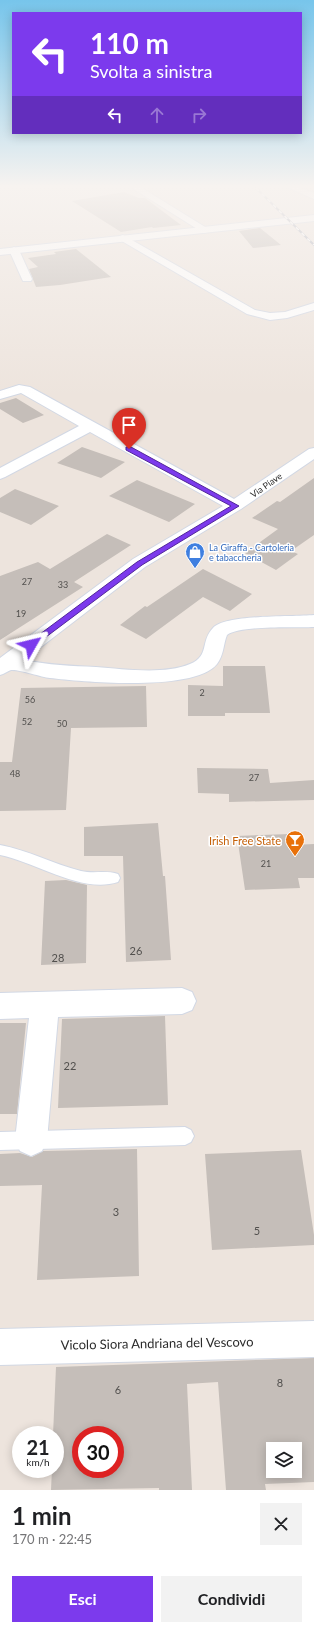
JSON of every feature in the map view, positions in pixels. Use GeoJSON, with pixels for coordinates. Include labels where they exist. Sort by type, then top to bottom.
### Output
{"type":"FeatureCollection","features":[{"type":"Feature","properties":{"kind":"street"},"geometry":{"type":"LineString","coordinates":[[17,258],[27,279]]}},
{"type":"Feature","properties":{"kind":"street"},"geometry":{"type":"LineString","coordinates":[[157,258],[251,312],[270,317],[287,315],[314,306]]}},
{"type":"Feature","properties":{"kind":"street"},"geometry":{"type":"LineString","coordinates":[[0,394],[19,389],[26,390],[90,427],[236,506]]}},
{"type":"Feature","properties":{"kind":"street"},"geometry":{"type":"LineString","coordinates":[[0,474],[90,427]]}},
{"type":"Feature","properties":{"kind":"street","name":"Via Piave"},"geometry":{"type":"LineString","coordinates":[[4,665],[139,563],[236,506],[314,452]]}},
{"type":"Feature","properties":{"kind":"street"},"geometry":{"type":"LineString","coordinates":[[4,665],[49,671],[121,676],[166,675],[189,671],[204,666],[215,653],[216,641],[220,631],[227,627],[314,621]]}},
{"type":"Feature","properties":{"kind":"street"},"geometry":{"type":"LineString","coordinates":[[0,1006],[182,1001]]}},
{"type":"Feature","properties":{"kind":"street"},"geometry":{"type":"LineString","coordinates":[[31,1140],[45,1005]]}},
{"type":"Feature","properties":{"kind":"street","name":"Vicolo Siora Andriana del Vescovo"},"geometry":{"type":"LineString","coordinates":[[0,1347],[314,1339]]}},
{"type":"Feature","properties":{"kind":"lane"},"geometry":{"type":"LineString","coordinates":[[0,850],[25,855],[78,876],[96,879],[113,878]]}},
{"type":"Feature","properties":{"kind":"lane"},"geometry":{"type":"LineString","coordinates":[[0,1141],[185,1136]]}},
{"type":"Feature","properties":{"kind":"building"},"geometry":{"type":"Polygon","coordinates":[[[28,258],[87,258],[111,277],[36,287],[29,269],[38,267],[28,258]]]}},
{"type":"Feature","properties":{"kind":"building"},"geometry":{"type":"Polygon","coordinates":[[[16,398],[44,415],[23,423],[0,409],[0,403],[16,398]]]}},
{"type":"Feature","properties":{"kind":"building"},"geometry":{"type":"Polygon","coordinates":[[[82,447],[125,462],[101,478],[57,463],[82,447]]]}},
{"type":"Feature","properties":{"kind":"building"},"geometry":{"type":"Polygon","coordinates":[[[314,478],[314,535],[291,551],[298,554],[276,570],[245,553],[278,529],[252,518],[277,501],[280,502],[314,478]]]}},
{"type":"Feature","properties":{"kind":"building"},"geometry":{"type":"Polygon","coordinates":[[[137,480],[195,504],[169,522],[109,496],[137,480]]]}},
{"type":"Feature","properties":{"kind":"building"},"geometry":{"type":"Polygon","coordinates":[[[15,489],[59,506],[31,525],[0,512],[0,498],[15,489]]]}},
{"type":"Feature","properties":{"kind":"building"},"geometry":{"type":"Polygon","coordinates":[[[107,534],[131,545],[74,582],[83,587],[0,640],[0,576],[38,562],[50,569],[107,534]]]}},
{"type":"Feature","properties":{"kind":"building"},"geometry":{"type":"Polygon","coordinates":[[[203,569],[252,594],[230,611],[203,597],[146,639],[120,625],[145,606],[147,607],[203,569]]]}},
{"type":"Feature","properties":{"kind":"building"},"geometry":{"type":"Polygon","coordinates":[[[223,666],[265,666],[270,713],[225,713],[225,716],[188,716],[188,685],[223,686],[223,666]]]}},
{"type":"Feature","properties":{"kind":"building"},"geometry":{"type":"Polygon","coordinates":[[[146,686],[147,727],[71,728],[66,810],[0,811],[0,762],[12,762],[21,688],[146,686]]]}},
{"type":"Feature","properties":{"kind":"building"},"geometry":{"type":"Polygon","coordinates":[[[197,768],[268,769],[270,783],[314,780],[314,800],[229,802],[229,794],[198,793],[197,768]]]}},
{"type":"Feature","properties":{"kind":"building"},"geometry":{"type":"Polygon","coordinates":[[[158,823],[163,876],[165,876],[171,960],[126,962],[123,856],[84,856],[84,827],[158,823]]]}},
{"type":"Feature","properties":{"kind":"building"},"geometry":{"type":"Polygon","coordinates":[[[290,834],[292,845],[314,844],[314,878],[298,878],[300,888],[245,890],[237,836],[290,834]]]}},
{"type":"Feature","properties":{"kind":"building"},"geometry":{"type":"Polygon","coordinates":[[[66,880],[87,885],[86,963],[41,965],[45,881],[66,880]]]}},
{"type":"Feature","properties":{"kind":"building"},"geometry":{"type":"Polygon","coordinates":[[[165,1016],[168,1105],[58,1108],[62,1019],[165,1016]]]}},
{"type":"Feature","properties":{"kind":"building"},"geometry":{"type":"Polygon","coordinates":[[[0,1023],[26,1023],[17,1114],[0,1114],[0,1023]]]}},
{"type":"Feature","properties":{"kind":"building"},"geometry":{"type":"Polygon","coordinates":[[[137,1149],[139,1276],[37,1280],[42,1185],[0,1186],[0,1154],[20,1153],[32,1157],[43,1151],[137,1149]]]}},
{"type":"Feature","properties":{"kind":"building"},"geometry":{"type":"Polygon","coordinates":[[[301,1150],[314,1235],[314,1245],[212,1250],[205,1154],[301,1150]]]}},
{"type":"Feature","properties":{"kind":"building"},"geometry":{"type":"Polygon","coordinates":[[[314,1358],[314,1482],[265,1484],[266,1490],[226,1490],[218,1382],[187,1384],[192,1490],[159,1490],[159,1488],[51,1490],[52,1478],[64,1478],[64,1426],[53,1426],[56,1367],[314,1358]]]}},
{"type":"Feature","properties":{"kind":"place","name":"La Giraffa - Cartoleria e tabaccheria"},"geometry":{"type":"Point","coordinates":[195,569]}},
{"type":"Feature","properties":{"kind":"place","name":"Irish Free State"},"geometry":{"type":"Point","coordinates":[295,857]}},
{"type":"Feature","properties":{"kind":"route"},"geometry":{"type":"LineString","coordinates":[[31,645],[139,563],[236,506],[129,449]]}}]}
